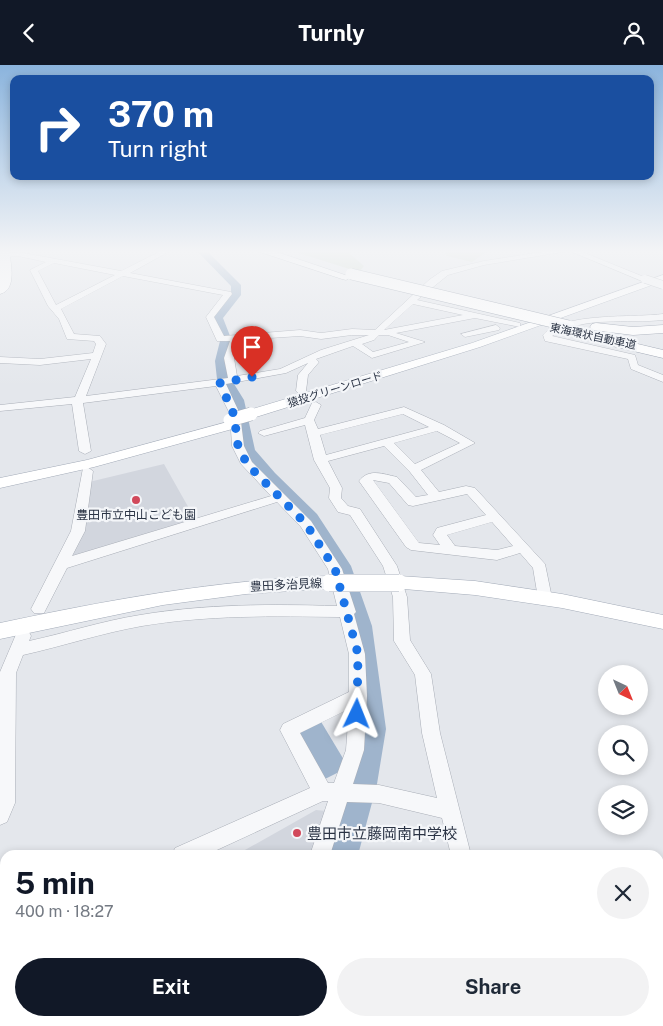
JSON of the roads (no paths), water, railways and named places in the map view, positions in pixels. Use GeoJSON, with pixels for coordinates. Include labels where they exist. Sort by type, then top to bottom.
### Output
{"type":"FeatureCollection","features":[{"type":"Feature","properties":{"kind":"highway","name":"東海環状自動車道"},"geometry":{"type":"LineString","coordinates":[[414,296],[569,326]]}},
{"type":"Feature","properties":{"kind":"highway","name":"東海環状自動車道"},"geometry":{"type":"LineString","coordinates":[[439,296],[663,346]]}},
{"type":"Feature","properties":{"kind":"highway"},"geometry":{"type":"LineString","coordinates":[[569,326],[622,330],[663,329]]}},
{"type":"Feature","properties":{"kind":"highway"},"geometry":{"type":"LineString","coordinates":[[569,326],[663,353]]}},
{"type":"Feature","properties":{"kind":"main road","name":"猿投グリーンロード"},"geometry":{"type":"LineString","coordinates":[[251,417],[484,342],[613,296]]}},
{"type":"Feature","properties":{"kind":"main road","name":"猿投グリーンロード"},"geometry":{"type":"LineString","coordinates":[[0,482],[251,417],[525,334],[628,296]]}},
{"type":"Feature","properties":{"kind":"main road","name":"豊田多治見線"},"geometry":{"type":"LineString","coordinates":[[0,631],[92,610],[198,592],[287,583],[399,583],[475,587],[545,598],[663,622]]}},
{"type":"Feature","properties":{"kind":"street"},"geometry":{"type":"LineString","coordinates":[[39,609],[78,531],[85,461],[77,415],[80,400],[101,344],[97,338],[70,337],[56,308],[52,306],[47,296]]}},
{"type":"Feature","properties":{"kind":"street"},"geometry":{"type":"LineString","coordinates":[[56,308],[80,296]]}},
{"type":"Feature","properties":{"kind":"street"},"geometry":{"type":"LineString","coordinates":[[227,296],[210,317],[212,326],[221,339],[300,333],[321,336],[352,332],[381,333],[420,342],[372,355],[355,343]]}},
{"type":"Feature","properties":{"kind":"street"},"geometry":{"type":"LineString","coordinates":[[381,333],[414,296],[517,325]]}},
{"type":"Feature","properties":{"kind":"street"},"geometry":{"type":"LineString","coordinates":[[0,408],[80,400],[226,381],[283,371],[310,358],[381,333],[478,315]]}},
{"type":"Feature","properties":{"kind":"street"},"geometry":{"type":"LineString","coordinates":[[663,317],[628,320],[592,318],[557,329],[547,335],[548,339],[561,343],[632,357],[634,367],[663,379]]}},
{"type":"Feature","properties":{"kind":"street"},"geometry":{"type":"LineString","coordinates":[[461,319],[477,331]]}},
{"type":"Feature","properties":{"kind":"street"},"geometry":{"type":"LineString","coordinates":[[465,334],[496,327]]}},
{"type":"Feature","properties":{"kind":"street"},"geometry":{"type":"LineString","coordinates":[[236,338],[226,381],[234,415],[238,446],[247,464],[306,524],[335,569],[358,654],[355,750],[337,792],[321,850]]}},
{"type":"Feature","properties":{"kind":"street"},"geometry":{"type":"LineString","coordinates":[[0,359],[40,361],[98,355]]}},
{"type":"Feature","properties":{"kind":"street"},"geometry":{"type":"LineString","coordinates":[[303,394],[301,391],[303,375],[314,362],[310,358]]}},
{"type":"Feature","properties":{"kind":"street"},"geometry":{"type":"LineString","coordinates":[[316,405],[309,420],[318,444],[320,460],[336,488],[335,498],[343,509],[355,512],[390,566],[400,597],[402,641],[423,674],[431,733],[460,850]]}},
{"type":"Feature","properties":{"kind":"street"},"geometry":{"type":"LineString","coordinates":[[314,433],[404,410],[472,442],[414,469]]}},
{"type":"Feature","properties":{"kind":"street"},"geometry":{"type":"LineString","coordinates":[[264,433],[309,420]]}},
{"type":"Feature","properties":{"kind":"street"},"geometry":{"type":"LineString","coordinates":[[320,460],[440,427]]}},
{"type":"Feature","properties":{"kind":"street"},"geometry":{"type":"LineString","coordinates":[[387,443],[414,469],[435,496]]}},
{"type":"Feature","properties":{"kind":"street"},"geometry":{"type":"LineString","coordinates":[[522,548],[497,555],[416,547],[411,544],[365,481],[370,477],[390,479],[412,502],[466,490],[471,491],[522,548],[542,571],[545,598]]}},
{"type":"Feature","properties":{"kind":"street"},"geometry":{"type":"LineString","coordinates":[[63,564],[281,497]]}},
{"type":"Feature","properties":{"kind":"street"},"geometry":{"type":"LineString","coordinates":[[452,551],[440,535],[442,531],[494,517]]}},
{"type":"Feature","properties":{"kind":"street"},"geometry":{"type":"LineString","coordinates":[[0,815],[5,803],[8,673],[20,643],[156,618],[261,610],[348,612]]}},
{"type":"Feature","properties":{"kind":"street"},"geometry":{"type":"LineString","coordinates":[[337,792],[289,730],[358,696]]}},
{"type":"Feature","properties":{"kind":"street"},"geometry":{"type":"LineString","coordinates":[[194,850],[337,792],[379,794],[451,811]]}},
{"type":"Feature","properties":{"kind":"water"},"geometry":{"type":"Polygon","coordinates":[[[320,720],[347,765],[345,769],[321,781],[294,733],[320,720]]]}},
{"type":"Feature","properties":{"kind":"waterway"},"geometry":{"type":"LineString","coordinates":[[235,296],[217,318],[226,341],[221,361],[224,379],[237,400],[247,451],[269,477],[311,518],[341,566],[361,626],[374,729],[364,784],[345,850]]}},
{"type":"Feature","properties":{"kind":"place","name":"豊田市立中山こども園"},"geometry":{"type":"Point","coordinates":[136,500]}},
{"type":"Feature","properties":{"kind":"place","name":"豊田市立藤岡南中学校"},"geometry":{"type":"Point","coordinates":[297,833]}}]}
